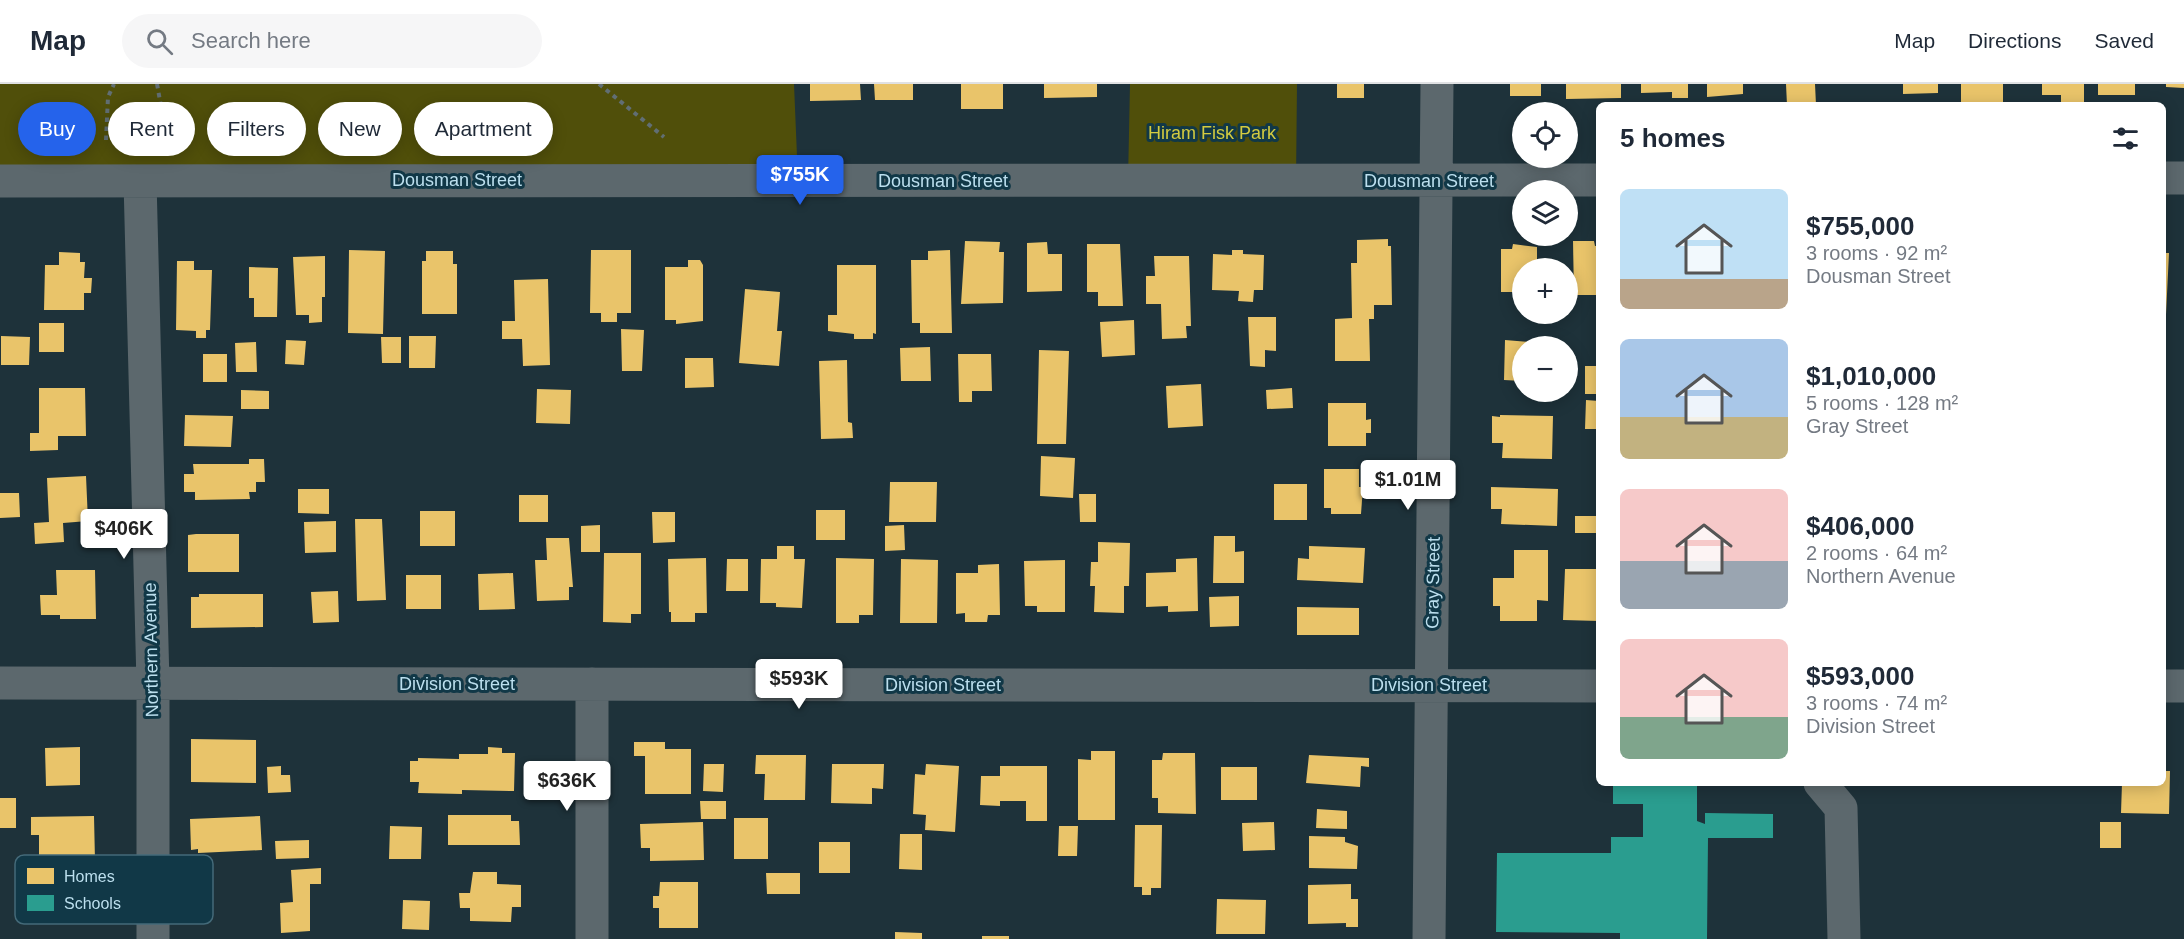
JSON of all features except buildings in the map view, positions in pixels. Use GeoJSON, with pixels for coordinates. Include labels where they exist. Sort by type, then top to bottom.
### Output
{"type":"FeatureCollection","features":[{"type":"Feature","properties":{"kind":"street","name":"Gray Street"},"geometry":{"type":"LineString","coordinates":[[1429,939],[1437,84]]}},
{"type":"Feature","properties":{"kind":"street"},"geometry":{"type":"LineString","coordinates":[[2166,178],[2184,178]]}},
{"type":"Feature","properties":{"kind":"street","name":"Dousman Street"},"geometry":{"type":"LineString","coordinates":[[0,180],[1596,180]]}},
{"type":"Feature","properties":{"kind":"street","name":"Northern Avenue"},"geometry":{"type":"LineString","coordinates":[[140,181],[153,683],[153,855]]}},
{"type":"Feature","properties":{"kind":"street","name":"Division Street"},"geometry":{"type":"LineString","coordinates":[[0,683],[1596,686]]}},
{"type":"Feature","properties":{"kind":"street"},"geometry":{"type":"LineString","coordinates":[[592,684],[592,939]]}},
{"type":"Feature","properties":{"kind":"street"},"geometry":{"type":"LineString","coordinates":[[2166,686],[2184,686]]}},
{"type":"Feature","properties":{"kind":"street"},"geometry":{"type":"LineString","coordinates":[[1823,786],[1841,808],[1844,939]]}},
{"type":"Feature","properties":{"kind":"path"},"geometry":{"type":"LineString","coordinates":[[106,140],[108,97],[114,84]]}},
{"type":"Feature","properties":{"kind":"path"},"geometry":{"type":"LineString","coordinates":[[157,84],[160,102]]}},
{"type":"Feature","properties":{"kind":"path"},"geometry":{"type":"LineString","coordinates":[[599,84],[664,137]]}},
{"type":"Feature","properties":{"kind":"green space"},"geometry":{"type":"Polygon","coordinates":[[[0,84],[794,84],[798,180],[0,181],[0,84]]]}},
{"type":"Feature","properties":{"kind":"green space","name":"Hiram Fisk Park"},"geometry":{"type":"Polygon","coordinates":[[[1130,84],[1297,84],[1296,181],[1128,181],[1130,84]]]}}]}
